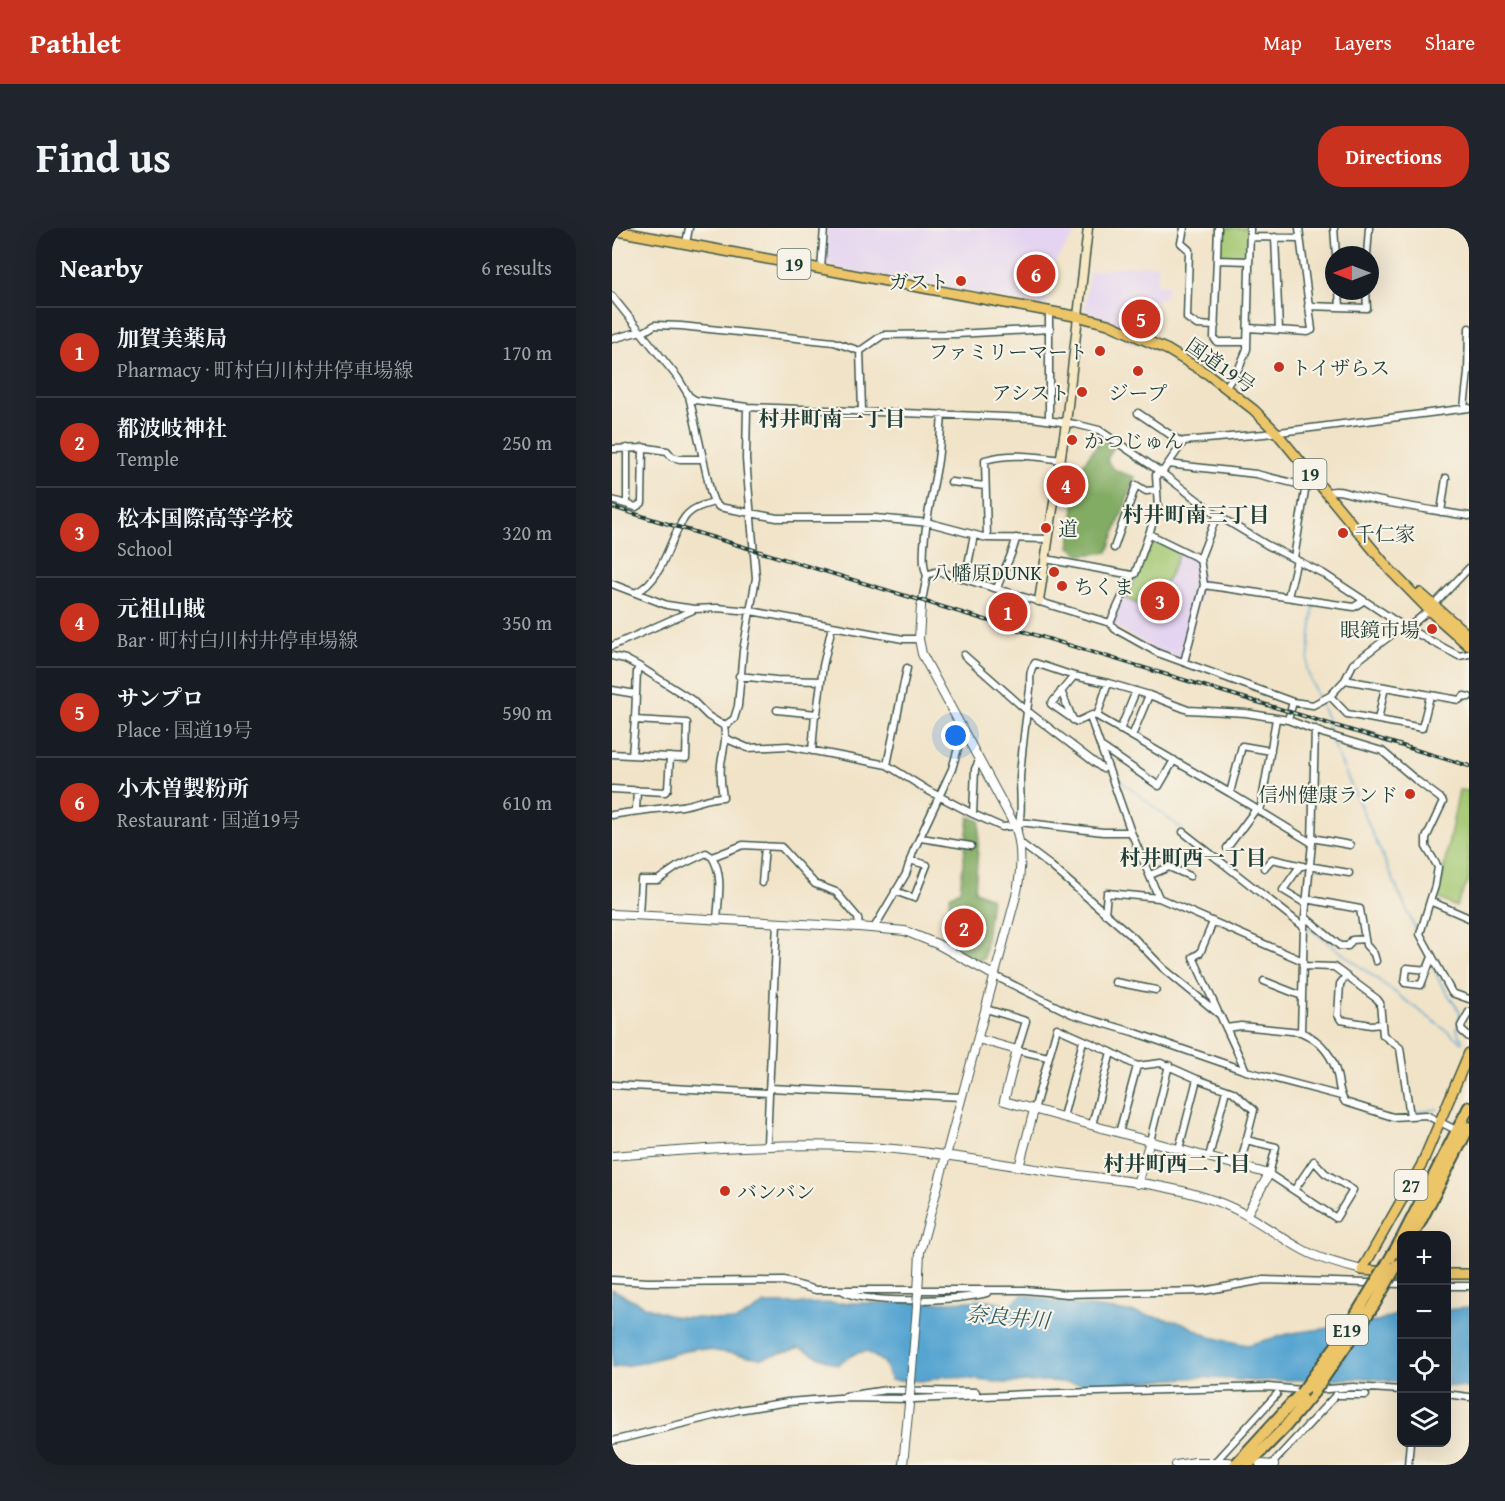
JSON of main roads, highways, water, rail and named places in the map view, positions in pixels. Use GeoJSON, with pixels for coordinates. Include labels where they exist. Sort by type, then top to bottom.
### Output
{"type":"FeatureCollection","features":[{"type":"Feature","properties":{"kind":"highway","name":"E19"},"geometry":{"type":"LineString","coordinates":[[1416,1231],[1454,1159],[1466,1124],[1469,1106]]}},
{"type":"Feature","properties":{"kind":"highway","name":"E19"},"geometry":{"type":"LineString","coordinates":[[1405,1231],[1466,1124]]}},
{"type":"Feature","properties":{"kind":"highway"},"geometry":{"type":"LineString","coordinates":[[1454,1159],[1469,1134]]}},
{"type":"Feature","properties":{"kind":"highway","name":"E19"},"geometry":{"type":"LineString","coordinates":[[1254,1464],[1314,1392],[1368,1314],[1397,1265]]}},
{"type":"Feature","properties":{"kind":"highway","name":"E19"},"geometry":{"type":"LineString","coordinates":[[1232,1464],[1301,1393],[1397,1265]]}},
{"type":"Feature","properties":{"kind":"main road"},"geometry":{"type":"LineString","coordinates":[[1039,601],[1080,317],[1088,228]]}},
{"type":"Feature","properties":{"kind":"main road","name":"国道19号"},"geometry":{"type":"LineString","coordinates":[[612,230],[1080,317],[1108,324],[1142,337],[1192,363],[1254,410],[1276,432],[1390,570],[1402,577],[1469,646]]}},
{"type":"Feature","properties":{"kind":"main road","name":"国道19号"},"geometry":{"type":"LineString","coordinates":[[1431,608],[1469,636]]}},
{"type":"Feature","properties":{"kind":"main road","name":"27"},"geometry":{"type":"LineString","coordinates":[[1397,1265],[1362,1270],[1421,1166],[1469,1053]]}},
{"type":"Feature","properties":{"kind":"main road"},"geometry":{"type":"LineString","coordinates":[[1451,1274],[1469,1274]]}},
{"type":"Feature","properties":{"kind":"water","name":"奈良井川"},"geometry":{"type":"Polygon","coordinates":[[[612,1289],[644,1306],[673,1316],[736,1321],[765,1304],[989,1300],[1009,1306],[1023,1294],[1060,1303],[1136,1313],[1181,1322],[1210,1337],[1247,1345],[1292,1333],[1375,1322],[1397,1314],[1397,1382],[1372,1378],[1252,1381],[1201,1377],[1095,1385],[1050,1381],[1004,1383],[945,1376],[927,1381],[891,1380],[883,1362],[866,1351],[854,1354],[837,1365],[800,1348],[761,1358],[696,1348],[641,1363],[612,1368],[612,1289]]]}},
{"type":"Feature","properties":{"kind":"water"},"geometry":{"type":"Polygon","coordinates":[[[1469,1307],[1469,1388],[1451,1386],[1451,1309],[1469,1307]]]}},
{"type":"Feature","properties":{"kind":"waterway"},"geometry":{"type":"LineString","coordinates":[[1314,605],[1307,670],[1318,699]]}},
{"type":"Feature","properties":{"kind":"waterway"},"geometry":{"type":"LineString","coordinates":[[1320,703],[1327,719],[1329,733]]}},
{"type":"Feature","properties":{"kind":"waterway"},"geometry":{"type":"LineString","coordinates":[[1330,738],[1417,933]]}},
{"type":"Feature","properties":{"kind":"waterway"},"geometry":{"type":"LineString","coordinates":[[1115,776],[1183,830]]}},
{"type":"Feature","properties":{"kind":"waterway"},"geometry":{"type":"LineString","coordinates":[[1307,927],[1463,1043]]}},
{"type":"Feature","properties":{"kind":"waterway"},"geometry":{"type":"LineString","coordinates":[[1423,946],[1429,958]]}},
{"type":"Feature","properties":{"kind":"waterway"},"geometry":{"type":"LineString","coordinates":[[1432,965],[1441,984],[1460,1012],[1457,1030],[1463,1040]]}},
{"type":"Feature","properties":{"kind":"waterway"},"geometry":{"type":"LineString","coordinates":[[1412,1113],[1438,1109]]}},
{"type":"Feature","properties":{"kind":"railway"},"geometry":{"type":"LineString","coordinates":[[612,507],[1469,766]]}},
{"type":"Feature","properties":{"kind":"place","name":"小木曽製粉所"},"geometry":{"type":"Point","coordinates":[1036,274]}},
{"type":"Feature","properties":{"kind":"place","name":"ガスト"},"geometry":{"type":"Point","coordinates":[961,281]}},
{"type":"Feature","properties":{"kind":"place","name":"サンプロ"},"geometry":{"type":"Point","coordinates":[1141,319]}},
{"type":"Feature","properties":{"kind":"place","name":"ファミリーマート"},"geometry":{"type":"Point","coordinates":[1100,351]}},
{"type":"Feature","properties":{"kind":"place","name":"トイザらス"},"geometry":{"type":"Point","coordinates":[1279,367]}},
{"type":"Feature","properties":{"kind":"place","name":"ジープ"},"geometry":{"type":"Point","coordinates":[1138,371]}},
{"type":"Feature","properties":{"kind":"place","name":"アシスト"},"geometry":{"type":"Point","coordinates":[1082,392]}},
{"type":"Feature","properties":{"kind":"place","name":"かつじゅん"},"geometry":{"type":"Point","coordinates":[1072,440]}},
{"type":"Feature","properties":{"kind":"place","name":"元祖山賊"},"geometry":{"type":"Point","coordinates":[1066,485]}},
{"type":"Feature","properties":{"kind":"place","name":"道"},"geometry":{"type":"Point","coordinates":[1046,528]}},
{"type":"Feature","properties":{"kind":"place","name":"千仁家"},"geometry":{"type":"Point","coordinates":[1343,533]}},
{"type":"Feature","properties":{"kind":"place","name":"八幡原DUNK"},"geometry":{"type":"Point","coordinates":[1054,572]}},
{"type":"Feature","properties":{"kind":"place","name":"ちくま"},"geometry":{"type":"Point","coordinates":[1062,586]}},
{"type":"Feature","properties":{"kind":"place","name":"松本国際高等学校"},"geometry":{"type":"Point","coordinates":[1160,601]}},
{"type":"Feature","properties":{"kind":"place","name":"加賀美薬局"},"geometry":{"type":"Point","coordinates":[1008,612]}},
{"type":"Feature","properties":{"kind":"place","name":"眼鏡市場"},"geometry":{"type":"Point","coordinates":[1432,629]}},
{"type":"Feature","properties":{"kind":"place","name":"信州健康ランド"},"geometry":{"type":"Point","coordinates":[1410,794]}},
{"type":"Feature","properties":{"kind":"place","name":"都波岐神社"},"geometry":{"type":"Point","coordinates":[964,928]}},
{"type":"Feature","properties":{"kind":"place","name":"バンバン"},"geometry":{"type":"Point","coordinates":[725,1191]}},
{"type":"Feature","properties":{"kind":"district","name":"村井町南一丁目"},"geometry":{"type":"Point","coordinates":[832,418]}},
{"type":"Feature","properties":{"kind":"district","name":"村井町南三丁目"},"geometry":{"type":"Point","coordinates":[1196,514]}},
{"type":"Feature","properties":{"kind":"district","name":"村井町西一丁目"},"geometry":{"type":"Point","coordinates":[1193,857]}},
{"type":"Feature","properties":{"kind":"district","name":"村井町西二丁目"},"geometry":{"type":"Point","coordinates":[1177,1163]}}]}
